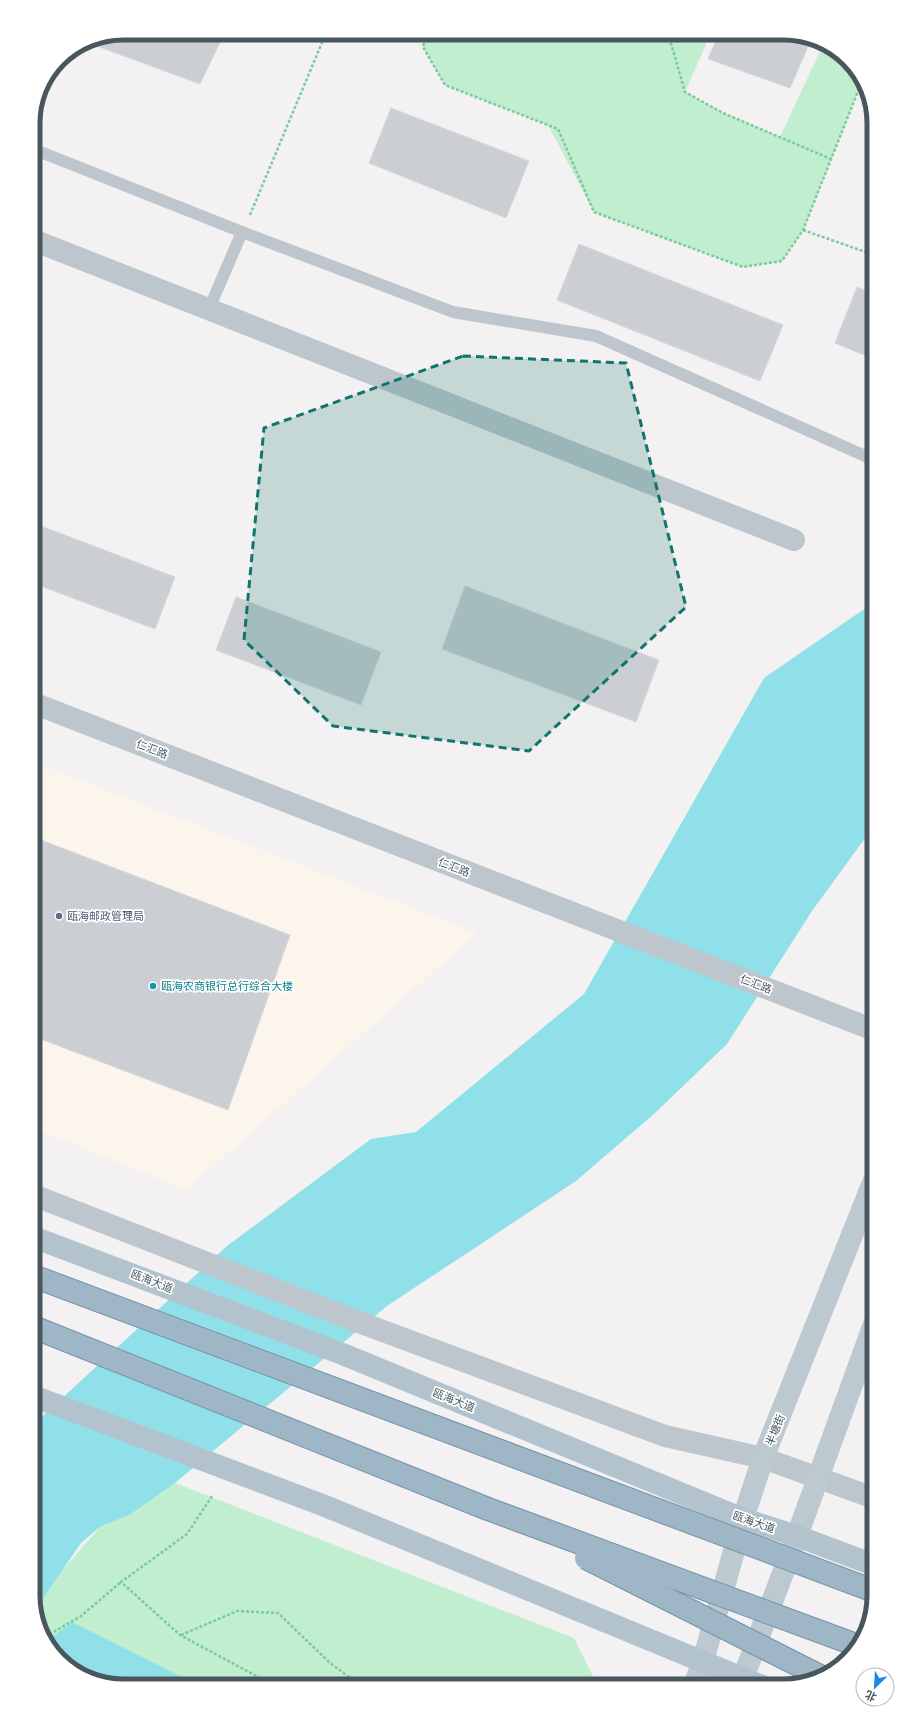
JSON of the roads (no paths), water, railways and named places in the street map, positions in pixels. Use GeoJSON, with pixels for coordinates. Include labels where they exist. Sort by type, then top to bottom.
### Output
{"type":"FeatureCollection","features":[{"type":"Feature","properties":{"kind":"highway","name":"瓯海大道"},"geometry":{"type":"LineString","coordinates":[[40,1279],[867,1588]]}},
{"type":"Feature","properties":{"kind":"highway"},"geometry":{"type":"LineString","coordinates":[[40,1330],[488,1509],[852,1643]]}},
{"type":"Feature","properties":{"kind":"highway"},"geometry":{"type":"LineString","coordinates":[[488,1509],[815,1673]]}},
{"type":"Feature","properties":{"kind":"main road","name":"半塘街"},"geometry":{"type":"LineString","coordinates":[[697,1679],[703,1662],[743,1519],[763,1458],[867,1198]]}},
{"type":"Feature","properties":{"kind":"main road","name":"瓯海大道"},"geometry":{"type":"LineString","coordinates":[[40,1240],[345,1355],[743,1519],[798,1536],[867,1562]]}},
{"type":"Feature","properties":{"kind":"main road"},"geometry":{"type":"LineString","coordinates":[[750,1679],[798,1536],[867,1343]]}},
{"type":"Feature","properties":{"kind":"main road"},"geometry":{"type":"LineString","coordinates":[[40,1399],[325,1506],[703,1662],[738,1679]]}},
{"type":"Feature","properties":{"kind":"street"},"geometry":{"type":"LineString","coordinates":[[40,243],[794,540]]}},
{"type":"Feature","properties":{"kind":"street","name":"仁汇路"},"geometry":{"type":"LineString","coordinates":[[40,707],[867,1027]]}},
{"type":"Feature","properties":{"kind":"street"},"geometry":{"type":"LineString","coordinates":[[40,1198],[356,1321],[665,1436],[763,1458],[867,1495]]}},
{"type":"Feature","properties":{"kind":"lane"},"geometry":{"type":"LineString","coordinates":[[40,152],[242,232],[453,312],[596,336],[867,457]]}},
{"type":"Feature","properties":{"kind":"lane"},"geometry":{"type":"LineString","coordinates":[[209,309],[242,232]]}},
{"type":"Feature","properties":{"kind":"water"},"geometry":{"type":"Polygon","coordinates":[[[867,608],[867,836],[812,911],[727,1044],[655,1113],[576,1181],[387,1306],[175,1483],[131,1514],[100,1527],[81,1543],[40,1600],[40,1419],[227,1246],[371,1139],[416,1132],[584,994],[764,678],[867,608]]]}},
{"type":"Feature","properties":{"kind":"water"},"geometry":{"type":"Polygon","coordinates":[[[72,1622],[186,1679],[117,1679],[96,1675],[77,1665],[68,1658],[51,1637],[72,1622]]]}},
{"type":"Feature","properties":{"kind":"place","name":"瓯海邮政管理局"},"geometry":{"type":"Point","coordinates":[59,916]}},
{"type":"Feature","properties":{"kind":"place","name":"瓯海农商银行总行综合大楼"},"geometry":{"type":"Point","coordinates":[153,986]}}]}
